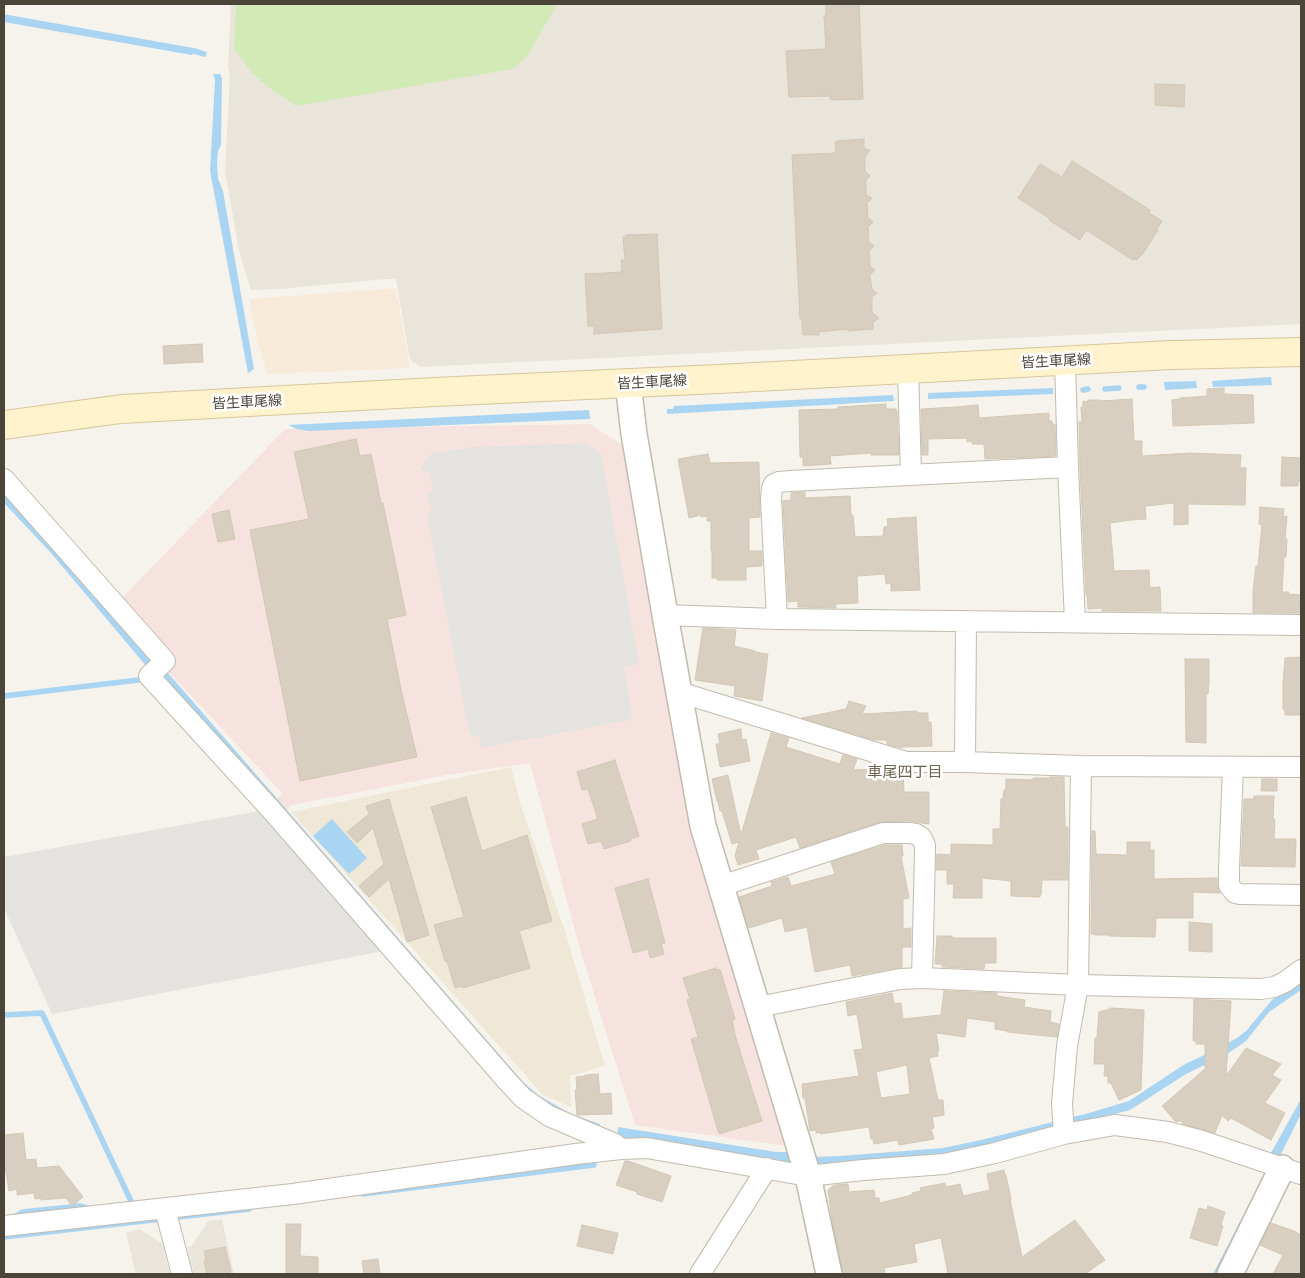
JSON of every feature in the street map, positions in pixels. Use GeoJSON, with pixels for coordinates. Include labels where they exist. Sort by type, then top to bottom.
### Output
{"type":"FeatureCollection","features":[{"type":"Feature","properties":{"kind":"main road","name":"皆生車尾線"},"geometry":{"type":"LineString","coordinates":[[4,425],[121,409],[1171,355],[1301,352]]}},
{"type":"Feature","properties":{"kind":"street"},"geometry":{"type":"LineString","coordinates":[[1065,361],[1075,621]]}},
{"type":"Feature","properties":{"kind":"street"},"geometry":{"type":"LineString","coordinates":[[908,369],[912,475]]}},
{"type":"Feature","properties":{"kind":"street"},"geometry":{"type":"LineString","coordinates":[[628,383],[634,434],[703,826],[801,1149],[830,1274]]}},
{"type":"Feature","properties":{"kind":"street"},"geometry":{"type":"LineString","coordinates":[[777,619],[772,499],[774,484],[784,481],[1068,467]]}},
{"type":"Feature","properties":{"kind":"street"},"geometry":{"type":"LineString","coordinates":[[4,479],[165,661],[150,676],[279,819],[508,1082],[523,1098],[549,1116],[615,1144],[621,1150]]}},
{"type":"Feature","properties":{"kind":"street"},"geometry":{"type":"LineString","coordinates":[[665,615],[777,619],[1301,625]]}},
{"type":"Feature","properties":{"kind":"street"},"geometry":{"type":"LineString","coordinates":[[965,762],[966,621]]}},
{"type":"Feature","properties":{"kind":"street"},"geometry":{"type":"LineString","coordinates":[[679,692],[906,762],[1081,766],[1301,767]]}},
{"type":"Feature","properties":{"kind":"street"},"geometry":{"type":"LineString","coordinates":[[1064,1134],[1062,1104],[1067,1046],[1078,985],[1081,766]]}},
{"type":"Feature","properties":{"kind":"street"},"geometry":{"type":"LineString","coordinates":[[1233,767],[1230,885],[1235,893],[1240,894],[1301,895]]}},
{"type":"Feature","properties":{"kind":"street"},"geometry":{"type":"LineString","coordinates":[[721,886],[883,834],[916,834],[921,837],[925,845],[922,978]]}},
{"type":"Feature","properties":{"kind":"street"},"geometry":{"type":"LineString","coordinates":[[758,1007],[900,979],[922,978],[1078,985],[1261,989],[1274,987],[1285,982],[1301,970]]}},
{"type":"Feature","properties":{"kind":"street"},"geometry":{"type":"LineString","coordinates":[[4,1226],[293,1194],[576,1154],[647,1148],[808,1176],[944,1164],[995,1153],[1064,1134],[1116,1125],[1168,1132],[1202,1141],[1281,1168],[1230,1274]]}},
{"type":"Feature","properties":{"kind":"street"},"geometry":{"type":"LineString","coordinates":[[700,1274],[767,1168]]}},
{"type":"Feature","properties":{"kind":"street"},"geometry":{"type":"LineString","coordinates":[[165,1209],[182,1274]]}},
{"type":"Feature","properties":{"kind":"shaded area"},"geometry":{"type":"Polygon","coordinates":[[[231,4],[1301,4],[1301,324],[419,367],[412,362],[409,355],[396,279],[251,290],[239,251],[225,171],[230,76],[228,67],[231,4]]]}},
{"type":"Feature","properties":{"kind":"shaded area"},"geometry":{"type":"Polygon","coordinates":[[[396,288],[410,368],[267,374],[258,343],[249,299],[396,288]]]}},
{"type":"Feature","properties":{"kind":"shaded area"},"geometry":{"type":"Polygon","coordinates":[[[590,424],[622,445],[693,841],[728,946],[787,1146],[635,1125],[579,946],[530,763],[447,775],[292,805],[280,816],[271,807],[282,793],[167,670],[120,604],[124,596],[285,429],[590,424]]]}},
{"type":"Feature","properties":{"kind":"shaded area"},"geometry":{"type":"Polygon","coordinates":[[[585,443],[601,454],[639,663],[624,667],[632,716],[629,720],[481,748],[479,735],[472,736],[469,732],[427,515],[432,509],[426,494],[433,492],[430,474],[420,468],[432,453],[475,447],[585,443]]]}},
{"type":"Feature","properties":{"kind":"shaded area"},"geometry":{"type":"Polygon","coordinates":[[[511,767],[521,806],[564,928],[605,1066],[570,1076],[571,1107],[542,1094],[291,812],[511,767]]]}},
{"type":"Feature","properties":{"kind":"shaded area"},"geometry":{"type":"Polygon","coordinates":[[[265,810],[389,950],[52,1014],[4,908],[4,857],[265,810]]]}},
{"type":"Feature","properties":{"kind":"shaded area"},"geometry":{"type":"Polygon","coordinates":[[[222,1219],[234,1274],[194,1274],[187,1247],[192,1246],[208,1221],[222,1219]]]}},
{"type":"Feature","properties":{"kind":"shaded area"},"geometry":{"type":"Polygon","coordinates":[[[139,1229],[162,1243],[170,1274],[136,1274],[126,1233],[139,1229]]]}},
{"type":"Feature","properties":{"kind":"green space"},"geometry":{"type":"Polygon","coordinates":[[[236,4],[556,4],[528,55],[513,69],[296,106],[267,86],[251,72],[234,48],[236,4]]]}},
{"type":"Feature","properties":{"kind":"water"},"geometry":{"type":"Polygon","coordinates":[[[4,19],[194,53],[192,55],[4,22],[4,19]]]}},
{"type":"Feature","properties":{"kind":"water"},"geometry":{"type":"Polygon","coordinates":[[[213,74],[220,74],[222,78],[221,145],[218,151],[218,179],[223,191],[254,369],[248,373],[210,171],[215,80],[213,74]]]}},
{"type":"Feature","properties":{"kind":"water"},"geometry":{"type":"Polygon","coordinates":[[[1271,377],[1272,385],[1213,387],[1212,381],[1271,377]]]}},
{"type":"Feature","properties":{"kind":"water"},"geometry":{"type":"Polygon","coordinates":[[[1196,381],[1197,388],[1165,390],[1164,382],[1196,381]]]}},
{"type":"Feature","properties":{"kind":"water"},"geometry":{"type":"Polygon","coordinates":[[[1053,388],[1053,394],[928,399],[928,393],[1053,388]]]}},
{"type":"Feature","properties":{"kind":"water"},"geometry":{"type":"Polygon","coordinates":[[[893,395],[894,401],[667,414],[667,409],[673,409],[674,406],[893,395]]]}},
{"type":"Feature","properties":{"kind":"water"},"geometry":{"type":"Polygon","coordinates":[[[589,410],[590,419],[309,431],[288,425],[589,410]]]}},
{"type":"Feature","properties":{"kind":"water"},"geometry":{"type":"Polygon","coordinates":[[[4,493],[109,605],[523,1082],[538,1095],[571,1114],[600,1124],[598,1132],[522,1093],[163,686],[51,553],[4,503],[4,493]]]}},
{"type":"Feature","properties":{"kind":"water"},"geometry":{"type":"Polygon","coordinates":[[[332,819],[367,858],[349,874],[313,836],[332,819]]]}},
{"type":"Feature","properties":{"kind":"water"},"geometry":{"type":"Polygon","coordinates":[[[1301,978],[1301,990],[1269,1012],[1246,1041],[1227,1054],[1186,1074],[1130,1110],[942,1157],[834,1164],[788,1164],[617,1137],[618,1127],[776,1152],[792,1152],[813,1157],[943,1148],[981,1140],[1129,1101],[1185,1064],[1237,1038],[1246,1031],[1272,1000],[1301,978]]]}},
{"type":"Feature","properties":{"kind":"water"},"geometry":{"type":"Polygon","coordinates":[[[1301,1099],[1301,1114],[1221,1274],[1213,1274],[1263,1177],[1271,1153],[1301,1099]]]}},
{"type":"Feature","properties":{"kind":"building"},"geometry":{"type":"Polygon","coordinates":[[[826,4],[859,4],[863,99],[832,100],[830,96],[789,97],[786,51],[826,49],[824,16],[826,15],[826,4]]]}},
{"type":"Feature","properties":{"kind":"building"},"geometry":{"type":"Polygon","coordinates":[[[1155,84],[1185,85],[1184,107],[1155,105],[1155,84]]]}},
{"type":"Feature","properties":{"kind":"building"},"geometry":{"type":"Polygon","coordinates":[[[864,139],[864,148],[870,150],[865,157],[865,171],[870,176],[866,180],[866,195],[872,198],[867,203],[868,218],[873,222],[868,227],[869,242],[874,246],[869,251],[870,266],[875,270],[870,275],[872,289],[877,293],[872,297],[872,313],[879,318],[873,322],[873,329],[848,331],[847,329],[819,332],[819,335],[803,335],[802,319],[800,319],[792,155],[836,153],[835,143],[837,141],[864,139]]]}},
{"type":"Feature","properties":{"kind":"building"},"geometry":{"type":"Polygon","coordinates":[[[1072,161],[1150,210],[1149,213],[1162,221],[1142,255],[1137,260],[1133,260],[1086,230],[1080,240],[1018,198],[1040,164],[1062,177],[1072,161]]]}},
{"type":"Feature","properties":{"kind":"building"},"geometry":{"type":"Polygon","coordinates":[[[657,234],[662,329],[594,334],[594,326],[588,326],[585,274],[622,272],[621,260],[625,260],[623,237],[626,237],[626,235],[657,234]]]}},
{"type":"Feature","properties":{"kind":"building"},"geometry":{"type":"Polygon","coordinates":[[[202,344],[203,362],[164,364],[163,346],[202,344]]]}},
{"type":"Feature","properties":{"kind":"building"},"geometry":{"type":"Polygon","coordinates":[[[1224,388],[1224,394],[1253,395],[1254,423],[1173,426],[1172,400],[1207,396],[1207,389],[1224,388]]]}},
{"type":"Feature","properties":{"kind":"building"},"geometry":{"type":"Polygon","coordinates":[[[1132,399],[1134,441],[1142,441],[1142,456],[1190,453],[1241,455],[1240,468],[1246,468],[1245,505],[1188,504],[1188,524],[1174,525],[1174,503],[1145,506],[1146,519],[1110,523],[1114,571],[1149,570],[1150,588],[1160,587],[1161,611],[1102,611],[1102,608],[1088,609],[1080,467],[1079,422],[1082,422],[1081,407],[1083,407],[1083,401],[1087,402],[1088,400],[1132,399]]]}},
{"type":"Feature","properties":{"kind":"building"},"geometry":{"type":"Polygon","coordinates":[[[886,404],[886,409],[896,409],[897,411],[899,455],[871,455],[871,453],[830,456],[831,464],[803,466],[803,457],[800,457],[799,410],[838,409],[838,407],[886,404]]]}},
{"type":"Feature","properties":{"kind":"building"},"geometry":{"type":"Polygon","coordinates":[[[978,405],[979,418],[1049,413],[1049,421],[1052,421],[1053,425],[1055,424],[1056,456],[985,459],[984,444],[972,444],[972,441],[967,442],[967,438],[928,439],[928,455],[922,455],[921,409],[978,405]]]}},
{"type":"Feature","properties":{"kind":"building"},"geometry":{"type":"Polygon","coordinates":[[[356,439],[360,456],[371,454],[406,615],[387,619],[417,757],[300,781],[250,530],[309,519],[294,452],[356,439]]]}},
{"type":"Feature","properties":{"kind":"building"},"geometry":{"type":"Polygon","coordinates":[[[708,454],[710,463],[759,462],[760,517],[749,518],[749,551],[762,551],[762,566],[746,567],[746,580],[717,580],[717,578],[712,578],[711,521],[707,521],[707,516],[701,517],[701,515],[689,518],[678,459],[708,454]]]}},
{"type":"Feature","properties":{"kind":"building"},"geometry":{"type":"Polygon","coordinates":[[[1282,457],[1301,458],[1301,482],[1298,481],[1298,486],[1281,486],[1282,457]]]}},
{"type":"Feature","properties":{"kind":"building"},"geometry":{"type":"Polygon","coordinates":[[[805,492],[805,498],[850,496],[855,537],[883,536],[884,527],[888,526],[887,519],[916,517],[920,590],[891,591],[891,583],[886,584],[885,574],[857,576],[858,603],[835,604],[836,608],[798,607],[798,601],[788,602],[783,501],[791,500],[791,493],[805,492]]]}},
{"type":"Feature","properties":{"kind":"building"},"geometry":{"type":"Polygon","coordinates":[[[1260,507],[1284,509],[1283,517],[1287,516],[1286,557],[1284,557],[1282,592],[1300,595],[1300,613],[1253,613],[1253,591],[1256,566],[1258,566],[1262,525],[1259,524],[1260,507]]]}},
{"type":"Feature","properties":{"kind":"building"},"geometry":{"type":"Polygon","coordinates":[[[229,510],[235,539],[218,542],[212,514],[229,510]]]}},
{"type":"Feature","properties":{"kind":"building"},"geometry":{"type":"Polygon","coordinates":[[[703,628],[736,630],[734,646],[768,654],[762,701],[734,696],[735,686],[695,680],[703,628]]]}},
{"type":"Feature","properties":{"kind":"building"},"geometry":{"type":"Polygon","coordinates":[[[1301,657],[1301,715],[1285,715],[1285,710],[1283,709],[1283,683],[1285,658],[1301,657]]]}},
{"type":"Feature","properties":{"kind":"building"},"geometry":{"type":"Polygon","coordinates":[[[1185,659],[1209,659],[1208,694],[1206,694],[1206,743],[1186,742],[1185,659]]]}},
{"type":"Feature","properties":{"kind":"building"},"geometry":{"type":"Polygon","coordinates":[[[849,701],[866,706],[862,714],[917,711],[917,713],[928,713],[928,722],[931,722],[932,746],[902,748],[887,744],[887,740],[874,740],[802,718],[846,709],[849,701]]]}},
{"type":"Feature","properties":{"kind":"building"},"geometry":{"type":"Polygon","coordinates":[[[741,729],[742,740],[746,739],[750,761],[720,767],[716,744],[720,744],[718,734],[741,729]]]}},
{"type":"Feature","properties":{"kind":"building"},"geometry":{"type":"Polygon","coordinates":[[[771,733],[789,738],[786,747],[840,764],[843,755],[857,759],[853,770],[889,769],[903,773],[904,792],[929,792],[929,824],[909,821],[880,822],[800,848],[796,837],[756,850],[759,859],[738,865],[735,856],[739,842],[732,844],[722,811],[720,811],[712,779],[728,775],[741,835],[771,733]]]}},
{"type":"Feature","properties":{"kind":"building"},"geometry":{"type":"Polygon","coordinates":[[[615,760],[639,836],[630,839],[631,841],[604,849],[601,841],[588,844],[582,824],[598,819],[588,789],[582,790],[577,772],[615,760]]]}},
{"type":"Feature","properties":{"kind":"building"},"geometry":{"type":"Polygon","coordinates":[[[1064,777],[1065,827],[1068,827],[1068,880],[1042,880],[1040,897],[1011,896],[1011,881],[982,878],[982,898],[953,898],[954,884],[947,884],[947,870],[936,870],[937,854],[951,855],[951,844],[993,845],[993,829],[1000,829],[1001,799],[1003,799],[1004,790],[1006,790],[1006,779],[1033,780],[1033,778],[1064,777]]]}},
{"type":"Feature","properties":{"kind":"building"},"geometry":{"type":"Polygon","coordinates":[[[1262,779],[1277,779],[1277,791],[1261,791],[1262,779]]]}},
{"type":"Feature","properties":{"kind":"building"},"geometry":{"type":"Polygon","coordinates":[[[1254,796],[1274,796],[1274,839],[1296,839],[1295,867],[1241,866],[1244,799],[1254,799],[1254,796]]]}},
{"type":"Feature","properties":{"kind":"building"},"geometry":{"type":"Polygon","coordinates":[[[466,797],[482,851],[527,835],[552,921],[519,931],[530,968],[463,988],[462,986],[455,988],[434,925],[464,917],[431,807],[466,797]]]}},
{"type":"Feature","properties":{"kind":"building"},"geometry":{"type":"Polygon","coordinates":[[[389,799],[429,935],[407,942],[389,879],[369,897],[359,886],[384,864],[373,828],[357,843],[347,832],[369,814],[366,806],[389,799]]]}},
{"type":"Feature","properties":{"kind":"building"},"geometry":{"type":"Polygon","coordinates":[[[1092,831],[1095,831],[1096,854],[1127,855],[1127,842],[1150,842],[1150,850],[1154,850],[1154,879],[1217,878],[1217,886],[1220,893],[1193,892],[1193,918],[1156,918],[1155,937],[1091,934],[1092,831]]]}},
{"type":"Feature","properties":{"kind":"building"},"geometry":{"type":"Polygon","coordinates":[[[885,845],[902,845],[903,856],[901,856],[909,898],[903,899],[903,929],[911,928],[911,947],[902,947],[902,967],[852,976],[850,965],[815,972],[807,927],[785,932],[782,918],[749,928],[739,897],[772,886],[771,882],[788,877],[791,886],[835,874],[831,862],[885,845]]]}},
{"type":"Feature","properties":{"kind":"building"},"geometry":{"type":"Polygon","coordinates":[[[648,879],[665,943],[661,944],[664,954],[650,958],[648,949],[633,953],[615,888],[648,879]]]}},
{"type":"Feature","properties":{"kind":"building"},"geometry":{"type":"Polygon","coordinates":[[[1189,922],[1212,924],[1212,952],[1189,951],[1189,922]]]}},
{"type":"Feature","properties":{"kind":"building"},"geometry":{"type":"Polygon","coordinates":[[[937,936],[996,938],[996,963],[985,963],[984,969],[942,967],[942,964],[935,964],[937,936]]]}},
{"type":"Feature","properties":{"kind":"building"},"geometry":{"type":"Polygon","coordinates":[[[716,968],[716,970],[720,969],[735,1019],[732,1020],[735,1035],[762,1121],[719,1134],[691,1039],[698,1037],[687,1000],[690,999],[683,978],[716,968]]]}},
{"type":"Feature","properties":{"kind":"building"},"geometry":{"type":"Polygon","coordinates":[[[944,991],[997,993],[997,996],[1025,1000],[1024,1007],[1051,1011],[1050,1022],[1059,1024],[1057,1037],[1007,1032],[995,1029],[995,1022],[967,1018],[965,1037],[936,1033],[938,1056],[929,1058],[938,1100],[943,1100],[944,1115],[932,1117],[934,1128],[931,1129],[934,1139],[899,1145],[898,1140],[874,1144],[869,1127],[820,1134],[820,1132],[816,1133],[816,1130],[810,1131],[802,1084],[859,1076],[854,1050],[863,1049],[857,1014],[848,1016],[846,1002],[892,993],[894,1004],[901,1003],[903,1019],[941,1015],[944,991]],[[907,1065],[876,1072],[881,1098],[910,1094],[907,1065]]]}},
{"type":"Feature","properties":{"kind":"building"},"geometry":{"type":"Polygon","coordinates":[[[1194,999],[1231,1001],[1226,1076],[1246,1048],[1281,1064],[1272,1075],[1281,1080],[1265,1103],[1285,1113],[1271,1140],[1231,1118],[1228,1121],[1222,1115],[1215,1133],[1183,1124],[1180,1120],[1176,1122],[1162,1106],[1205,1069],[1205,1044],[1196,1044],[1196,1041],[1193,1041],[1194,999]]]}},
{"type":"Feature","properties":{"kind":"building"},"geometry":{"type":"Polygon","coordinates":[[[1111,1008],[1144,1010],[1141,1090],[1119,1100],[1111,1083],[1108,1083],[1108,1076],[1104,1076],[1105,1064],[1094,1064],[1099,1012],[1111,1008]]]}},
{"type":"Feature","properties":{"kind":"building"},"geometry":{"type":"Polygon","coordinates":[[[598,1074],[600,1094],[611,1093],[612,1114],[577,1115],[576,1077],[598,1074]]]}},
{"type":"Feature","properties":{"kind":"building"},"geometry":{"type":"Polygon","coordinates":[[[23,1133],[26,1160],[36,1159],[37,1168],[59,1166],[83,1197],[72,1206],[66,1198],[41,1200],[41,1198],[35,1199],[34,1193],[17,1195],[17,1189],[9,1191],[6,1171],[4,1171],[4,1135],[23,1133]]]}},
{"type":"Feature","properties":{"kind":"building"},"geometry":{"type":"Polygon","coordinates":[[[625,1161],[671,1176],[662,1202],[616,1185],[625,1161]]]}},
{"type":"Feature","properties":{"kind":"building"},"geometry":{"type":"Polygon","coordinates":[[[1004,1170],[1022,1257],[1075,1220],[1105,1260],[1085,1274],[948,1274],[941,1238],[914,1244],[917,1262],[884,1268],[885,1274],[843,1274],[828,1190],[834,1185],[848,1184],[849,1192],[874,1190],[875,1198],[879,1198],[880,1203],[912,1195],[912,1193],[921,1191],[920,1188],[945,1183],[946,1187],[960,1184],[963,1196],[990,1190],[987,1174],[1004,1170]]]}},
{"type":"Feature","properties":{"kind":"building"},"geometry":{"type":"Polygon","coordinates":[[[1208,1206],[1225,1212],[1217,1246],[1190,1238],[1199,1208],[1207,1210],[1208,1206]]]}},
{"type":"Feature","properties":{"kind":"building"},"geometry":{"type":"Polygon","coordinates":[[[1271,1223],[1301,1235],[1301,1274],[1273,1274],[1283,1255],[1260,1245],[1271,1223]]]}},
{"type":"Feature","properties":{"kind":"building"},"geometry":{"type":"Polygon","coordinates":[[[286,1224],[301,1224],[300,1256],[318,1257],[318,1274],[286,1274],[286,1224]]]}},
{"type":"Feature","properties":{"kind":"building"},"geometry":{"type":"Polygon","coordinates":[[[582,1225],[618,1233],[613,1254],[577,1246],[582,1225]]]}},
{"type":"Feature","properties":{"kind":"building"},"geometry":{"type":"Polygon","coordinates":[[[225,1247],[231,1272],[207,1274],[204,1251],[225,1247]]]}},
{"type":"Feature","properties":{"kind":"building"},"geometry":{"type":"Polygon","coordinates":[[[378,1259],[380,1274],[364,1274],[362,1261],[378,1259]]]}},
{"type":"Feature","properties":{"kind":"waterway"},"geometry":{"type":"LineString","coordinates":[[4,17],[204,54]]}},
{"type":"Feature","properties":{"kind":"waterway"},"geometry":{"type":"LineString","coordinates":[[1139,387],[1144,387]]}},
{"type":"Feature","properties":{"kind":"waterway"},"geometry":{"type":"LineString","coordinates":[[1105,389],[1119,388]]}},
{"type":"Feature","properties":{"kind":"waterway"},"geometry":{"type":"LineString","coordinates":[[1083,390],[1088,389]]}},
{"type":"Feature","properties":{"kind":"waterway"},"geometry":{"type":"LineString","coordinates":[[4,696],[147,679]]}},
{"type":"Feature","properties":{"kind":"waterway"},"geometry":{"type":"LineString","coordinates":[[4,1015],[42,1013],[131,1201]]}},
{"type":"Feature","properties":{"kind":"waterway"},"geometry":{"type":"LineString","coordinates":[[363,1194],[594,1165]]}},
{"type":"Feature","properties":{"kind":"waterway"},"geometry":{"type":"LineString","coordinates":[[14,1217],[23,1212],[80,1206],[90,1209]]}},
{"type":"Feature","properties":{"kind":"waterway"},"geometry":{"type":"LineString","coordinates":[[4,1237],[249,1209]]}},
{"type":"Feature","properties":{"kind":"district","name":"車尾四丁目"},"geometry":{"type":"Point","coordinates":[905,772]}}]}
